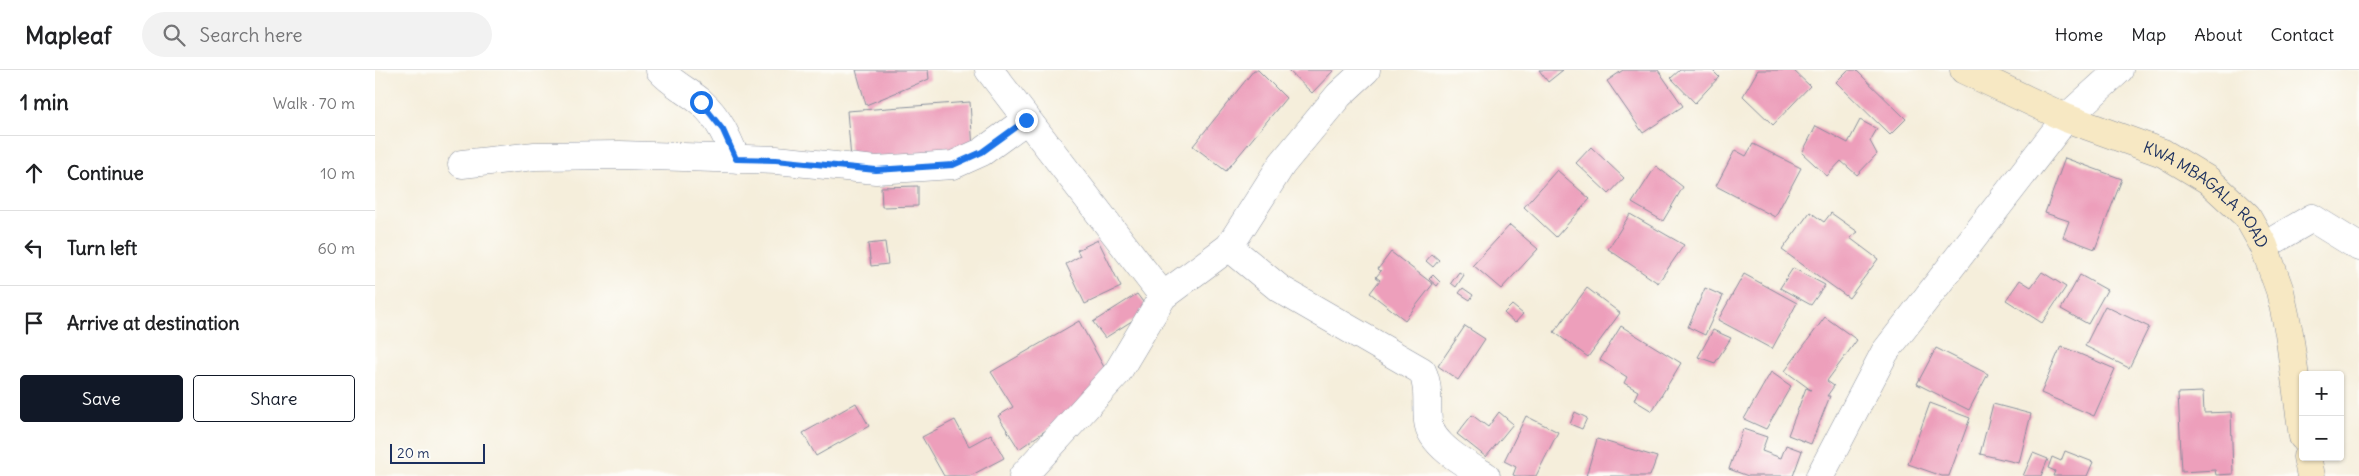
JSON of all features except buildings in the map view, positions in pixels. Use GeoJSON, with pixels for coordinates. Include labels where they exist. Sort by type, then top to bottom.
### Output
{"type":"FeatureCollection","features":[{"type":"Feature","properties":{"kind":"street"},"geometry":{"type":"LineString","coordinates":[[661,70],[701,102],[715,116],[736,159]]}},
{"type":"Feature","properties":{"kind":"street"},"geometry":{"type":"LineString","coordinates":[[989,70],[1163,296]]}},
{"type":"Feature","properties":{"kind":"street"},"geometry":{"type":"LineString","coordinates":[[1023,476],[1117,373],[1163,296],[1229,247],[1282,164],[1339,95],[1366,70]]}},
{"type":"Feature","properties":{"kind":"street","name":"KWA MBAGALA ROAD"},"geometry":{"type":"LineString","coordinates":[[1964,70],[2066,118],[2163,153],[2208,180],[2247,216],[2264,246],[2280,291],[2287,324],[2300,416]]}},
{"type":"Feature","properties":{"kind":"street"},"geometry":{"type":"LineString","coordinates":[[1820,476],[1885,352],[2066,118],[2119,70]]}},
{"type":"Feature","properties":{"kind":"street"},"geometry":{"type":"LineString","coordinates":[[462,164],[535,156],[620,155],[776,160],[876,170],[953,165],[982,152],[1026,120]]}},
{"type":"Feature","properties":{"kind":"street"},"geometry":{"type":"LineString","coordinates":[[2264,246],[2312,218],[2359,247]]}},
{"type":"Feature","properties":{"kind":"street"},"geometry":{"type":"LineString","coordinates":[[1229,247],[1281,290],[1422,371],[1428,383],[1428,423],[1439,441],[1458,460],[1486,476]]}},
{"type":"Feature","properties":{"kind":"street"},"geometry":{"type":"LineString","coordinates":[[2308,461],[2311,476]]}},
{"type":"Feature","properties":{"kind":"route"},"geometry":{"type":"LineString","coordinates":[[701,102],[715,116],[736,159],[776,160],[876,170],[953,165],[982,152],[1026,120]]}}]}
